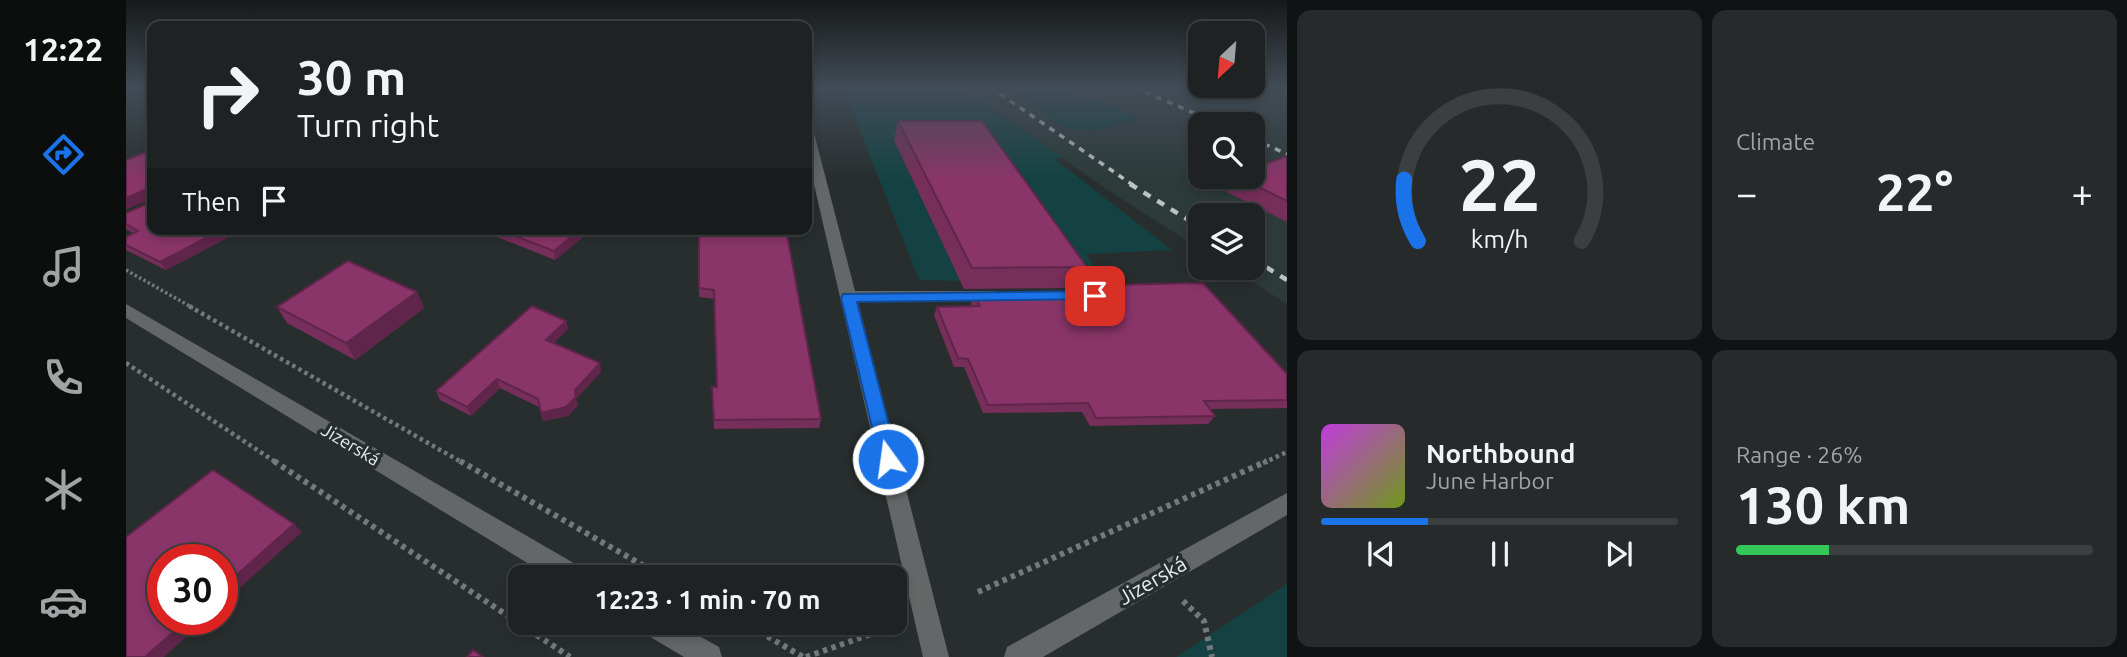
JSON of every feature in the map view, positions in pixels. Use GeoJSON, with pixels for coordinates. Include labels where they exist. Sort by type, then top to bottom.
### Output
{"type":"FeatureCollection","features":[{"type":"Feature","properties":{"kind":"street"},"geometry":{"type":"LineString","coordinates":[[812,160],[936,657]]}},
{"type":"Feature","properties":{"kind":"street"},"geometry":{"type":"LineString","coordinates":[[848,298],[1013,296]]}},
{"type":"Feature","properties":{"kind":"street","name":"Jizerská"},"geometry":{"type":"LineString","coordinates":[[126,310],[553,565]]}},
{"type":"Feature","properties":{"kind":"street","name":"Jizerská"},"geometry":{"type":"LineString","coordinates":[[1017,657],[1287,503]]}},
{"type":"Feature","properties":{"kind":"street"},"geometry":{"type":"LineString","coordinates":[[671,635],[709,657]]}},
{"type":"Feature","properties":{"kind":"path"},"geometry":{"type":"LineString","coordinates":[[126,270],[642,565]]}},
{"type":"Feature","properties":{"kind":"path"},"geometry":{"type":"LineString","coordinates":[[126,363],[570,657]]}},
{"type":"Feature","properties":{"kind":"path"},"geometry":{"type":"LineString","coordinates":[[978,592],[1287,452]]}},
{"type":"Feature","properties":{"kind":"path"},"geometry":{"type":"LineString","coordinates":[[1157,577],[1203,621],[1212,657]]}},
{"type":"Feature","properties":{"kind":"path"},"geometry":{"type":"LineString","coordinates":[[766,635],[805,657],[866,635]]}},
{"type":"Feature","properties":{"kind":"shaded area"},"geometry":{"type":"Polygon","coordinates":[[[855,118],[1006,118],[1062,157],[1055,159],[1172,250],[1086,254],[1102,278],[1045,283],[919,280],[855,118]]]}},
{"type":"Feature","properties":{"kind":"shaded area"},"geometry":{"type":"Polygon","coordinates":[[[1006,118],[1188,118],[1188,189],[1265,189],[1265,118],[1287,118],[1287,304],[1249,280],[1265,280],[1265,203],[1188,203],[1188,241],[1106,189],[1006,118]]]}},
{"type":"Feature","properties":{"kind":"shaded area"},"geometry":{"type":"Polygon","coordinates":[[[1051,118],[1140,119],[1097,130],[1067,129],[1051,118]]]}},
{"type":"Feature","properties":{"kind":"shaded area"},"geometry":{"type":"Polygon","coordinates":[[[1287,584],[1287,657],[1176,657],[1287,584]]]}},
{"type":"Feature","properties":{"kind":"building"},"geometry":{"type":"Polygon","coordinates":[[[898,121],[982,121],[1087,267],[972,268],[898,121]]]}},
{"type":"Feature","properties":{"kind":"building"},"geometry":{"type":"Polygon","coordinates":[[[147,152],[147,192],[126,198],[126,160],[147,152]]]}},
{"type":"Feature","properties":{"kind":"building"},"geometry":{"type":"Polygon","coordinates":[[[1287,156],[1287,201],[1262,189],[1265,189],[1265,164],[1287,156]]]}},
{"type":"Feature","properties":{"kind":"building"},"geometry":{"type":"Polygon","coordinates":[[[147,204],[147,235],[212,235],[160,262],[126,245],[126,237],[138,231],[126,224],[126,213],[147,204]]]}},
{"type":"Feature","properties":{"kind":"building"},"geometry":{"type":"Polygon","coordinates":[[[513,235],[574,235],[554,251],[513,235]]]}},
{"type":"Feature","properties":{"kind":"building"},"geometry":{"type":"Polygon","coordinates":[[[699,235],[787,235],[821,419],[714,420],[712,387],[717,387],[714,290],[699,288],[699,235]]]}},
{"type":"Feature","properties":{"kind":"building"},"geometry":{"type":"Polygon","coordinates":[[[348,261],[417,292],[346,343],[277,307],[348,261]]]}},
{"type":"Feature","properties":{"kind":"building"},"geometry":{"type":"Polygon","coordinates":[[[1203,283],[1287,374],[1287,400],[1204,401],[1215,416],[1096,418],[1088,403],[988,405],[968,359],[958,358],[937,307],[980,306],[974,295],[1100,295],[1109,290],[1109,285],[1203,283]]]}},
{"type":"Feature","properties":{"kind":"building"},"geometry":{"type":"Polygon","coordinates":[[[532,306],[566,321],[546,340],[600,363],[575,390],[576,397],[566,407],[541,413],[538,399],[497,379],[467,407],[436,391],[532,306]]]}},
{"type":"Feature","properties":{"kind":"building"},"geometry":{"type":"Polygon","coordinates":[[[213,470],[294,524],[238,574],[238,544],[147,544],[147,635],[170,635],[145,657],[126,657],[126,537],[213,470]]]}},
{"type":"Feature","properties":{"kind":"building"},"geometry":{"type":"Polygon","coordinates":[[[473,650],[483,657],[467,657],[473,650]]]}},
{"type":"Feature","properties":{"kind":"railway"},"geometry":{"type":"LineString","coordinates":[[1035,118],[1133,185]]}},
{"type":"Feature","properties":{"kind":"railway"},"geometry":{"type":"LineString","coordinates":[[1265,144],[1287,154]]}},
{"type":"Feature","properties":{"kind":"railway"},"geometry":{"type":"LineString","coordinates":[[1130,184],[1188,220]]}},
{"type":"Feature","properties":{"kind":"railway"},"geometry":{"type":"LineString","coordinates":[[1265,266],[1287,280]]}},
{"type":"Feature","properties":{"kind":"route"},"geometry":{"type":"LineString","coordinates":[[888,459],[848,298],[1095,296]]}}]}
